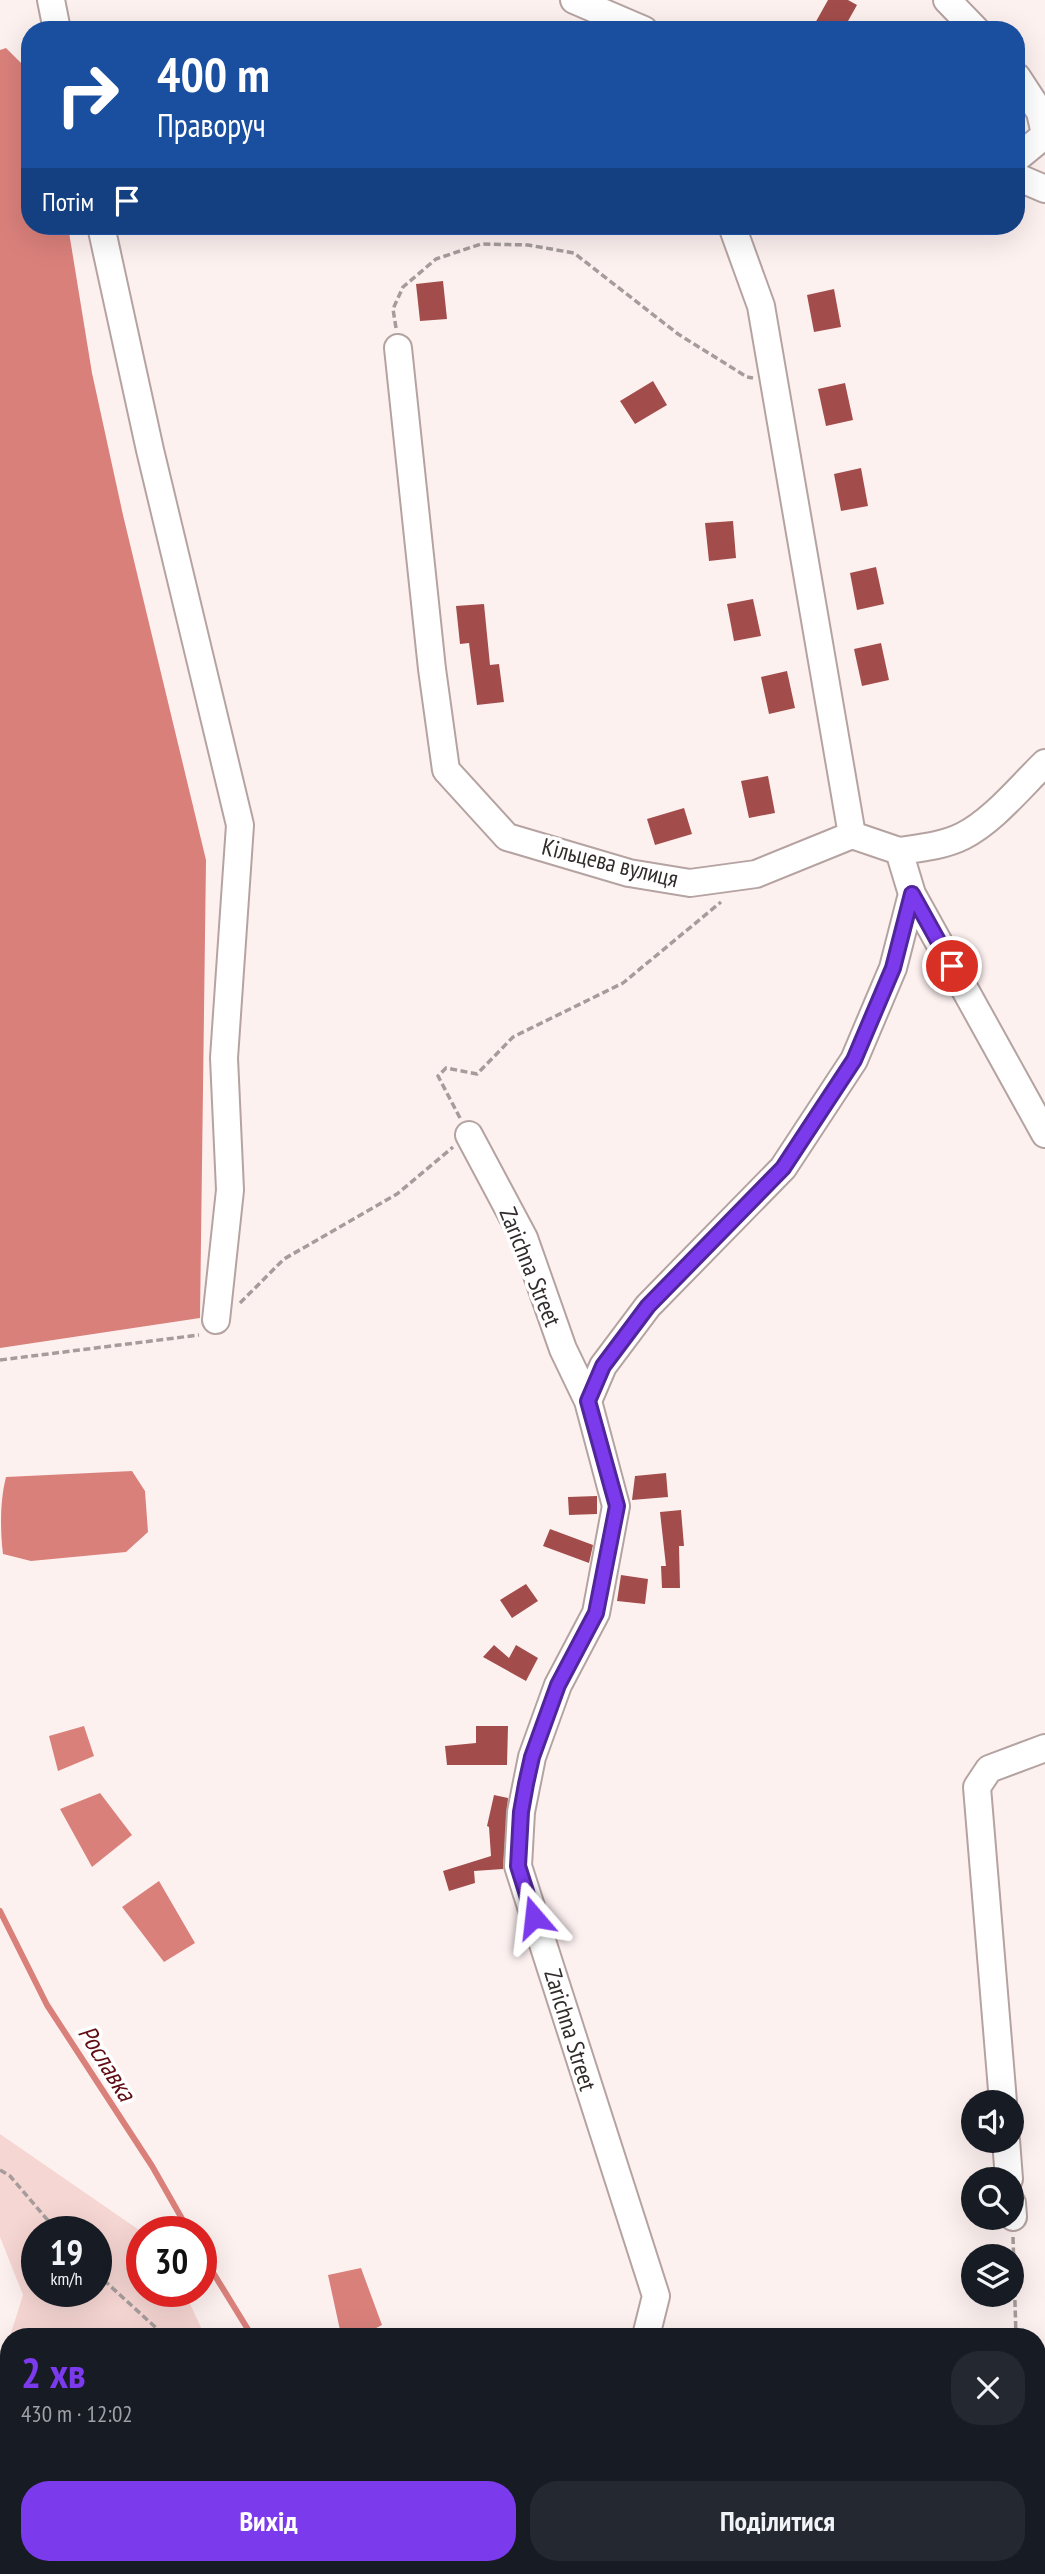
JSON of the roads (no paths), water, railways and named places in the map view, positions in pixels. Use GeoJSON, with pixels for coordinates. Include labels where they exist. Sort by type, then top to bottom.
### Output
{"type":"FeatureCollection","features":[{"type":"Feature","properties":{"kind":"street"},"geometry":{"type":"LineString","coordinates":[[51,0],[55,21]]}},
{"type":"Feature","properties":{"kind":"street"},"geometry":{"type":"LineString","coordinates":[[574,0],[623,21]]}},
{"type":"Feature","properties":{"kind":"street"},"geometry":{"type":"LineString","coordinates":[[947,0],[967,21]]}},
{"type":"Feature","properties":{"kind":"street"},"geometry":{"type":"LineString","coordinates":[[1025,89],[1040,112],[1045,135],[1025,151]]}},
{"type":"Feature","properties":{"kind":"street"},"geometry":{"type":"LineString","coordinates":[[1025,180],[1045,189]]}},
{"type":"Feature","properties":{"kind":"street"},"geometry":{"type":"LineString","coordinates":[[103,235],[150,450],[240,825],[224,1058],[230,1190],[216,1320]]}},
{"type":"Feature","properties":{"kind":"street"},"geometry":{"type":"LineString","coordinates":[[735,235],[761,306],[852,835],[899,851],[942,844],[962,837],[981,825],[1045,763]]}},
{"type":"Feature","properties":{"kind":"street","name":"Кільцева вулиця"},"geometry":{"type":"LineString","coordinates":[[398,348],[432,669],[446,770],[507,836],[629,873],[690,883],[756,874],[852,835]]}},
{"type":"Feature","properties":{"kind":"street"},"geometry":{"type":"LineString","coordinates":[[899,851],[912,894],[1045,1134]]}},
{"type":"Feature","properties":{"kind":"street"},"geometry":{"type":"LineString","coordinates":[[588,1401],[603,1366],[648,1306],[783,1168],[854,1060],[893,968],[912,894]]}},
{"type":"Feature","properties":{"kind":"street","name":"Zarichna Street"},"geometry":{"type":"LineString","coordinates":[[469,1135],[524,1238],[563,1349],[588,1401],[617,1506],[596,1613],[558,1685],[532,1757],[521,1812],[518,1866],[656,2295],[648,2328]]}},
{"type":"Feature","properties":{"kind":"street"},"geometry":{"type":"LineString","coordinates":[[1002,2090],[978,1787],[989,1769],[1045,1748]]}},
{"type":"Feature","properties":{"kind":"waterway","name":"Рославка"},"geometry":{"type":"LineString","coordinates":[[0,1911],[47,2005],[152,2166],[180,2216]]}},
{"type":"Feature","properties":{"kind":"waterway","name":"Рославка"},"geometry":{"type":"LineString","coordinates":[[217,2279],[247,2328]]}}]}
